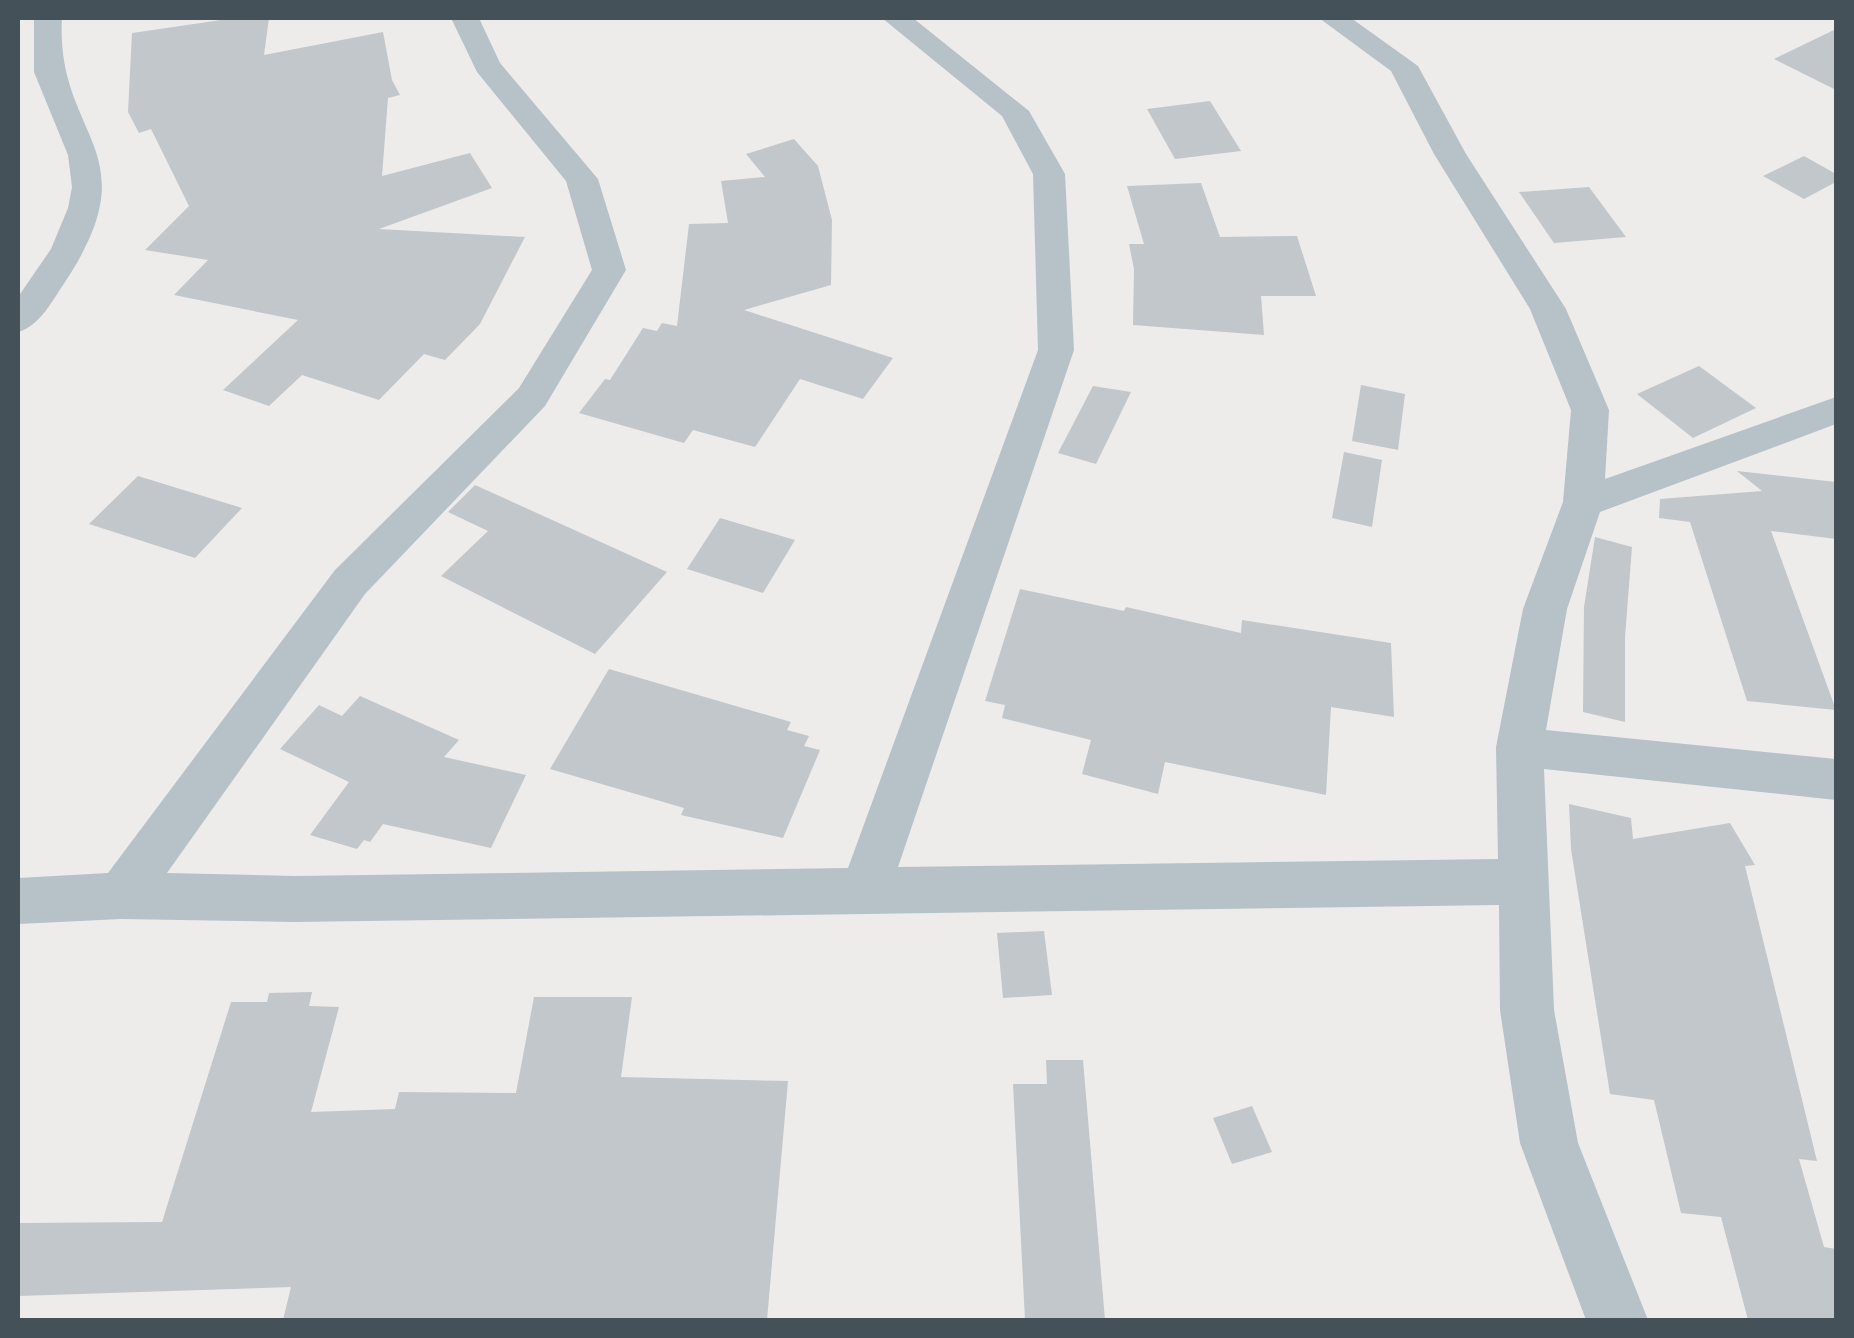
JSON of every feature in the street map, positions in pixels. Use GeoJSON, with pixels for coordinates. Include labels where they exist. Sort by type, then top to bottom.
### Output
{"type":"FeatureCollection","features":[{"type":"Feature","properties":{"kind":"street"},"geometry":{"type":"LineString","coordinates":[[18,320],[42,292],[86,200],[87,168],[48,69],[48,18]]}},
{"type":"Feature","properties":{"kind":"street"},"geometry":{"type":"LineString","coordinates":[[121,896],[350,582],[532,396],[609,270],[582,179],[487,66],[464,24],[466,18]]}},
{"type":"Feature","properties":{"kind":"street"},"geometry":{"type":"LineString","coordinates":[[865,890],[1056,350],[1050,174],[1014,112],[896,18]]}},
{"type":"Feature","properties":{"kind":"street"},"geometry":{"type":"LineString","coordinates":[[1333,18],[1403,66],[1450,154],[1548,309],[1590,410],[1583,502],[1546,610],[1520,747],[1527,1010],[1549,1143],[1617,1320]]}},
{"type":"Feature","properties":{"kind":"street"},"geometry":{"type":"LineString","coordinates":[[1583,502],[1836,410]]}},
{"type":"Feature","properties":{"kind":"street"},"geometry":{"type":"LineString","coordinates":[[1520,747],[1836,779]]}},
{"type":"Feature","properties":{"kind":"street"},"geometry":{"type":"LineString","coordinates":[[18,900],[1524,882]]}},
{"type":"Feature","properties":{"kind":"building"},"geometry":{"type":"Polygon","coordinates":[[[235,18],[269,18],[264,55],[383,32],[392,80],[400,95],[388,98],[382,176],[470,153],[492,188],[379,229],[525,237],[480,324],[445,360],[424,354],[379,400],[302,375],[269,406],[223,390],[298,320],[174,295],[208,260],[145,250],[189,206],[151,129],[139,133],[128,112],[132,33],[235,18]]]}},
{"type":"Feature","properties":{"kind":"building"},"geometry":{"type":"Polygon","coordinates":[[[1836,29],[1836,90],[1774,59],[1836,29]]]}},
{"type":"Feature","properties":{"kind":"building"},"geometry":{"type":"Polygon","coordinates":[[[1210,101],[1241,151],[1175,159],[1147,109],[1210,101]]]}},
{"type":"Feature","properties":{"kind":"building"},"geometry":{"type":"Polygon","coordinates":[[[794,139],[818,166],[832,220],[831,285],[744,310],[893,358],[863,399],[800,379],[755,447],[693,430],[684,443],[579,413],[605,379],[610,380],[643,328],[657,331],[662,323],[677,326],[689,224],[728,223],[721,181],[765,177],[746,154],[794,139]]]}},
{"type":"Feature","properties":{"kind":"building"},"geometry":{"type":"Polygon","coordinates":[[[1804,156],[1836,174],[1836,182],[1804,199],[1763,176],[1804,156]]]}},
{"type":"Feature","properties":{"kind":"building"},"geometry":{"type":"Polygon","coordinates":[[[1201,183],[1220,237],[1297,236],[1316,296],[1261,296],[1264,335],[1133,325],[1134,269],[1129,244],[1144,244],[1127,186],[1201,183]]]}},
{"type":"Feature","properties":{"kind":"building"},"geometry":{"type":"Polygon","coordinates":[[[1589,187],[1626,237],[1554,243],[1519,192],[1589,187]]]}},
{"type":"Feature","properties":{"kind":"building"},"geometry":{"type":"Polygon","coordinates":[[[1699,366],[1756,408],[1693,438],[1637,394],[1699,366]]]}},
{"type":"Feature","properties":{"kind":"building"},"geometry":{"type":"Polygon","coordinates":[[[1361,385],[1405,394],[1398,450],[1352,441],[1361,385]]]}},
{"type":"Feature","properties":{"kind":"building"},"geometry":{"type":"Polygon","coordinates":[[[1093,386],[1131,392],[1096,464],[1058,453],[1093,386]]]}},
{"type":"Feature","properties":{"kind":"building"},"geometry":{"type":"Polygon","coordinates":[[[1344,452],[1382,460],[1372,527],[1332,518],[1344,452]]]}},
{"type":"Feature","properties":{"kind":"building"},"geometry":{"type":"Polygon","coordinates":[[[1737,471],[1836,482],[1836,539],[1771,531],[1836,710],[1747,701],[1690,522],[1659,518],[1660,499],[1762,491],[1737,471]]]}},
{"type":"Feature","properties":{"kind":"building"},"geometry":{"type":"Polygon","coordinates":[[[138,476],[242,508],[195,558],[89,524],[138,476]]]}},
{"type":"Feature","properties":{"kind":"building"},"geometry":{"type":"Polygon","coordinates":[[[475,485],[667,572],[595,654],[441,576],[488,531],[448,512],[475,485]]]}},
{"type":"Feature","properties":{"kind":"building"},"geometry":{"type":"Polygon","coordinates":[[[720,518],[795,540],[763,593],[687,569],[720,518]]]}},
{"type":"Feature","properties":{"kind":"building"},"geometry":{"type":"Polygon","coordinates":[[[1595,537],[1632,547],[1625,637],[1625,722],[1583,712],[1584,607],[1595,537]]]}},
{"type":"Feature","properties":{"kind":"building"},"geometry":{"type":"Polygon","coordinates":[[[1020,589],[1124,611],[1126,607],[1241,633],[1242,620],[1391,643],[1394,717],[1331,707],[1326,795],[1165,762],[1158,794],[1082,774],[1091,740],[1002,718],[1005,705],[985,701],[1020,589]]]}},
{"type":"Feature","properties":{"kind":"building"},"geometry":{"type":"Polygon","coordinates":[[[609,669],[791,722],[787,730],[809,736],[804,746],[820,750],[783,838],[681,815],[684,808],[550,769],[609,669]]]}},
{"type":"Feature","properties":{"kind":"building"},"geometry":{"type":"Polygon","coordinates":[[[360,696],[459,740],[444,757],[526,775],[491,848],[383,824],[370,842],[364,840],[357,849],[310,835],[349,782],[280,749],[319,705],[342,716],[360,696]]]}},
{"type":"Feature","properties":{"kind":"building"},"geometry":{"type":"Polygon","coordinates":[[[1569,804],[1631,818],[1633,839],[1730,823],[1755,865],[1745,866],[1817,1161],[1799,1159],[1824,1247],[1836,1249],[1836,1320],[1748,1320],[1721,1217],[1681,1213],[1654,1100],[1610,1094],[1571,849],[1569,804]]]}},
{"type":"Feature","properties":{"kind":"building"},"geometry":{"type":"Polygon","coordinates":[[[1044,931],[1052,995],[1003,998],[997,933],[1044,931]]]}},
{"type":"Feature","properties":{"kind":"building"},"geometry":{"type":"Polygon","coordinates":[[[312,992],[309,1006],[339,1007],[311,1112],[395,1109],[399,1092],[516,1093],[534,997],[632,997],[621,1077],[788,1081],[767,1320],[283,1320],[291,1287],[18,1296],[18,1223],[162,1222],[231,1002],[267,1002],[269,993],[312,992]]]}},
{"type":"Feature","properties":{"kind":"building"},"geometry":{"type":"Polygon","coordinates":[[[1046,1060],[1083,1060],[1105,1320],[1025,1320],[1013,1084],[1047,1084],[1046,1060]]]}},
{"type":"Feature","properties":{"kind":"building"},"geometry":{"type":"Polygon","coordinates":[[[1252,1106],[1272,1152],[1232,1164],[1213,1118],[1252,1106]]]}}]}
